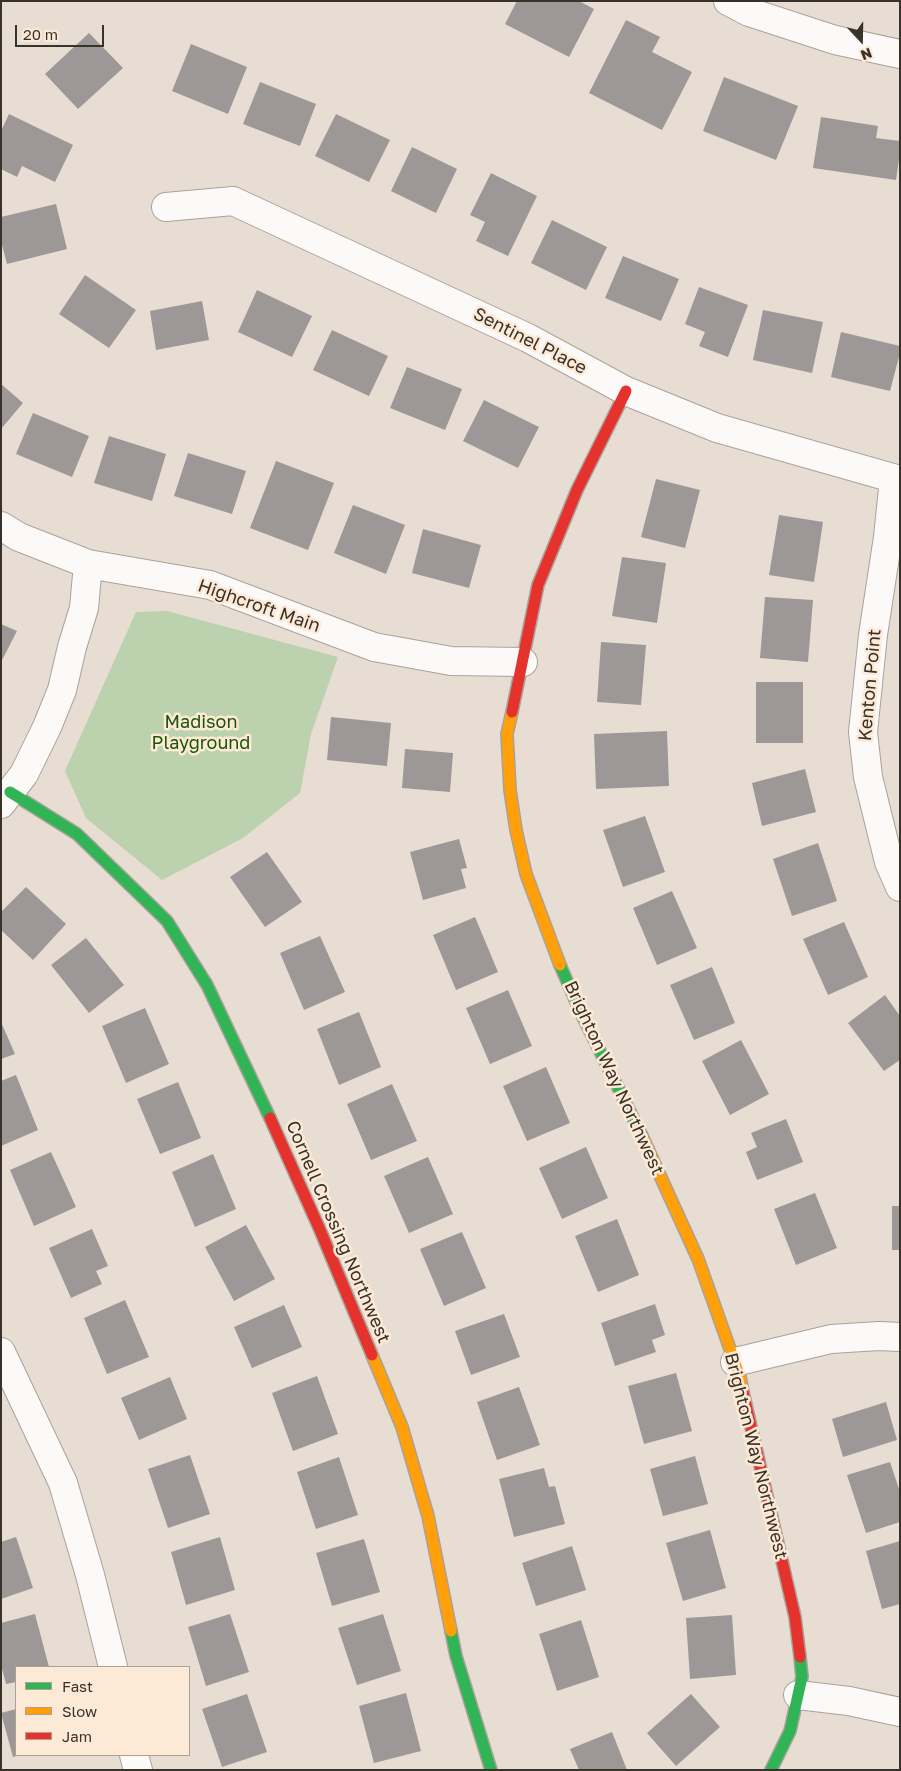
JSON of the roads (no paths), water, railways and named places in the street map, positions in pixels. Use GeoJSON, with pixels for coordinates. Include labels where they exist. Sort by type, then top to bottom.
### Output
{"type":"FeatureCollection","features":[{"type":"Feature","properties":{"kind":"street"},"geometry":{"type":"LineString","coordinates":[[728,1],[749,12],[835,40],[900,54]]}},
{"type":"Feature","properties":{"kind":"street","name":"Sentinel Place"},"geometry":{"type":"LineString","coordinates":[[166,206],[233,201],[528,338],[626,391],[717,428],[897,479]]}},
{"type":"Feature","properties":{"kind":"street","name":"Brighton Way Northwest"},"geometry":{"type":"LineString","coordinates":[[626,391],[577,490],[538,585],[507,734],[510,790],[516,830],[526,874],[553,949],[698,1259],[740,1377],[795,1617],[802,1677],[790,1732],[771,1770]]}},
{"type":"Feature","properties":{"kind":"street","name":"Kenton Point"},"geometry":{"type":"LineString","coordinates":[[897,479],[873,635],[863,732],[868,777],[889,862],[900,887]]}},
{"type":"Feature","properties":{"kind":"street","name":"Highcroft Main"},"geometry":{"type":"LineString","coordinates":[[1,526],[19,537],[88,564],[210,585],[374,647],[451,661],[523,662]]}},
{"type":"Feature","properties":{"kind":"street"},"geometry":{"type":"LineString","coordinates":[[6,798],[24,774],[47,727],[62,690],[84,608],[88,564]]}},
{"type":"Feature","properties":{"kind":"street","name":"Cornell Crossing Northwest"},"geometry":{"type":"LineString","coordinates":[[6,798],[77,834],[167,921],[208,986],[265,1106],[316,1221],[402,1427],[428,1516],[456,1656],[491,1770]]}},
{"type":"Feature","properties":{"kind":"street"},"geometry":{"type":"LineString","coordinates":[[734,1362],[831,1339],[879,1336],[900,1337]]}},
{"type":"Feature","properties":{"kind":"street"},"geometry":{"type":"LineString","coordinates":[[1,1352],[63,1483],[90,1575],[113,1666]]}},
{"type":"Feature","properties":{"kind":"street"},"geometry":{"type":"LineString","coordinates":[[798,1695],[848,1701],[900,1712]]}},
{"type":"Feature","properties":{"kind":"street"},"geometry":{"type":"LineString","coordinates":[[134,1756],[138,1770]]}},
{"type":"Feature","properties":{"kind":"park label","name":"Madison Playground"},"geometry":{"type":"Point","coordinates":[201,732]}}]}
